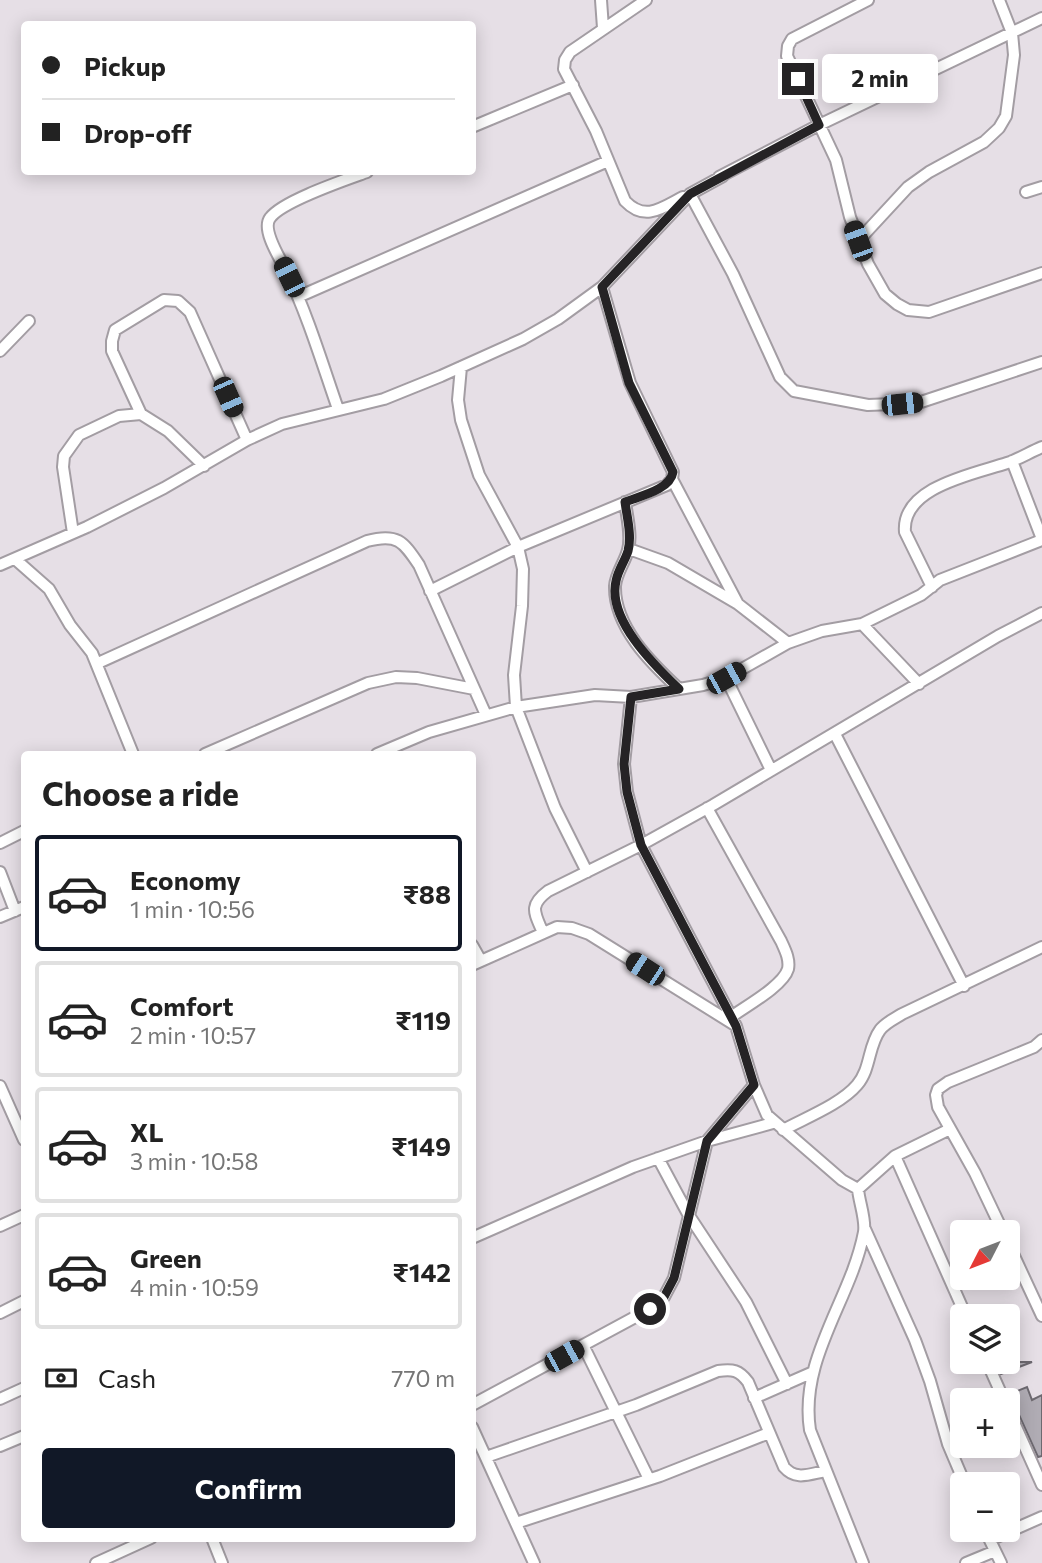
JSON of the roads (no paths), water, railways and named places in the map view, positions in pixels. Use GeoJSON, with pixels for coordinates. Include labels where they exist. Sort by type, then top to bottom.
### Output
{"type":"FeatureCollection","features":[{"type":"Feature","properties":{"kind":"street"},"geometry":{"type":"LineString","coordinates":[[601,0],[603,28]]}},
{"type":"Feature","properties":{"kind":"street"},"geometry":{"type":"LineString","coordinates":[[646,0],[570,52],[564,69],[596,131],[625,201],[633,210],[644,213],[660,209],[819,125],[1042,18]]}},
{"type":"Feature","properties":{"kind":"street"},"geometry":{"type":"LineString","coordinates":[[868,0],[792,39],[787,56],[836,160],[850,217],[874,278],[885,294],[908,310],[929,312],[1042,273]]}},
{"type":"Feature","properties":{"kind":"street"},"geometry":{"type":"LineString","coordinates":[[858,241],[908,187],[929,172],[984,142],[1006,117],[1014,55],[1012,33],[999,0]]}},
{"type":"Feature","properties":{"kind":"street"},"geometry":{"type":"LineString","coordinates":[[476,125],[573,85]]}},
{"type":"Feature","properties":{"kind":"street"},"geometry":{"type":"LineString","coordinates":[[298,297],[608,160]]}},
{"type":"Feature","properties":{"kind":"street"},"geometry":{"type":"LineString","coordinates":[[338,409],[298,297],[270,238],[267,225],[270,218],[283,206],[360,175]]}},
{"type":"Feature","properties":{"kind":"street"},"geometry":{"type":"LineString","coordinates":[[0,565],[74,533],[282,424],[384,399],[523,339],[558,319],[602,287],[690,194],[723,176]]}},
{"type":"Feature","properties":{"kind":"street"},"geometry":{"type":"LineString","coordinates":[[1026,192],[1042,187]]}},
{"type":"Feature","properties":{"kind":"street"},"geometry":{"type":"LineString","coordinates":[[690,194],[733,274],[780,377],[794,391],[868,405],[918,403],[1042,362]]}},
{"type":"Feature","properties":{"kind":"street"},"geometry":{"type":"LineString","coordinates":[[430,591],[518,547],[667,485],[672,479],[673,472],[629,383],[602,287]]}},
{"type":"Feature","properties":{"kind":"street"},"geometry":{"type":"LineString","coordinates":[[204,466],[168,431],[141,414],[112,351],[111,341],[115,330],[164,300],[178,301],[190,312],[247,440]]}},
{"type":"Feature","properties":{"kind":"street"},"geometry":{"type":"LineString","coordinates":[[0,351],[29,321]]}},
{"type":"Feature","properties":{"kind":"street"},"geometry":{"type":"LineString","coordinates":[[461,367],[458,400],[469,448],[488,495],[518,547],[523,569],[522,606],[514,675],[516,708],[555,808],[587,873]]}},
{"type":"Feature","properties":{"kind":"street"},"geometry":{"type":"LineString","coordinates":[[74,533],[63,467],[64,456],[79,435],[119,416],[141,414]]}},
{"type":"Feature","properties":{"kind":"street"},"geometry":{"type":"LineString","coordinates":[[932,587],[905,532],[904,523],[919,498],[932,488],[1012,461],[1042,447]]}},
{"type":"Feature","properties":{"kind":"street"},"geometry":{"type":"LineString","coordinates":[[384,751],[429,732],[516,708],[595,695],[631,697],[726,678],[788,643],[822,631],[862,624],[892,611],[940,580],[1042,540],[1012,461]]}},
{"type":"Feature","properties":{"kind":"street"},"geometry":{"type":"LineString","coordinates":[[672,479],[738,604]]}},
{"type":"Feature","properties":{"kind":"street"},"geometry":{"type":"LineString","coordinates":[[625,502],[629,549],[615,583],[616,600],[623,619],[642,651],[679,689]]}},
{"type":"Feature","properties":{"kind":"street"},"geometry":{"type":"LineString","coordinates":[[97,663],[367,541],[380,537],[395,538],[405,545],[419,565],[486,715]]}},
{"type":"Feature","properties":{"kind":"street"},"geometry":{"type":"LineString","coordinates":[[629,549],[668,564],[738,604],[788,643]]}},
{"type":"Feature","properties":{"kind":"street"},"geometry":{"type":"LineString","coordinates":[[15,559],[49,589],[70,625],[92,653],[132,751]]}},
{"type":"Feature","properties":{"kind":"street"},"geometry":{"type":"LineString","coordinates":[[543,933],[534,911],[536,903],[548,891],[641,845],[707,808],[998,636],[1042,613]]}},
{"type":"Feature","properties":{"kind":"street"},"geometry":{"type":"LineString","coordinates":[[862,624],[919,684]]}},
{"type":"Feature","properties":{"kind":"street"},"geometry":{"type":"LineString","coordinates":[[212,751],[368,683],[396,677],[417,678],[474,689]]}},
{"type":"Feature","properties":{"kind":"street"},"geometry":{"type":"LineString","coordinates":[[726,678],[771,770]]}},
{"type":"Feature","properties":{"kind":"street"},"geometry":{"type":"LineString","coordinates":[[631,697],[624,764],[627,792],[641,845],[734,1021],[754,1085],[767,1115],[842,1180],[858,1189]]}},
{"type":"Feature","properties":{"kind":"street"},"geometry":{"type":"LineString","coordinates":[[835,734],[964,986]]}},
{"type":"Feature","properties":{"kind":"street"},"geometry":{"type":"LineString","coordinates":[[707,808],[781,941],[788,959],[788,970],[780,982],[734,1021]]}},
{"type":"Feature","properties":{"kind":"street"},"geometry":{"type":"LineString","coordinates":[[0,843],[21,832]]}},
{"type":"Feature","properties":{"kind":"street"},"geometry":{"type":"LineString","coordinates":[[0,872],[20,909],[0,917]]}},
{"type":"Feature","properties":{"kind":"street"},"geometry":{"type":"LineString","coordinates":[[477,963],[557,927],[572,928],[589,934],[734,1021]]}},
{"type":"Feature","properties":{"kind":"street"},"geometry":{"type":"LineString","coordinates":[[783,1130],[846,1095],[856,1086],[864,1076],[879,1031],[885,1025],[902,1014],[1042,947]]}},
{"type":"Feature","properties":{"kind":"street"},"geometry":{"type":"LineString","coordinates":[[997,1220],[938,1107],[936,1094],[948,1082],[1034,1047],[1042,1040]]}},
{"type":"Feature","properties":{"kind":"street"},"geometry":{"type":"LineString","coordinates":[[476,1403],[650,1309],[664,1297],[674,1278],[707,1141],[754,1085]]}},
{"type":"Feature","properties":{"kind":"street"},"geometry":{"type":"LineString","coordinates":[[0,1086],[21,1133]]}},
{"type":"Feature","properties":{"kind":"street"},"geometry":{"type":"LineString","coordinates":[[476,1236],[633,1167],[707,1141],[773,1122]]}},
{"type":"Feature","properties":{"kind":"street"},"geometry":{"type":"LineString","coordinates":[[858,1189],[895,1156],[950,1129]]}},
{"type":"Feature","properties":{"kind":"street"},"geometry":{"type":"LineString","coordinates":[[895,1156],[961,1304]]}},
{"type":"Feature","properties":{"kind":"street"},"geometry":{"type":"LineString","coordinates":[[659,1158],[688,1214],[746,1302],[787,1384]]}},
{"type":"Feature","properties":{"kind":"street"},"geometry":{"type":"LineString","coordinates":[[858,1189],[865,1229],[915,1340],[948,1444],[960,1472]]}},
{"type":"Feature","properties":{"kind":"street"},"geometry":{"type":"LineString","coordinates":[[0,1226],[21,1216]]}},
{"type":"Feature","properties":{"kind":"street"},"geometry":{"type":"LineString","coordinates":[[863,1563],[810,1430],[807,1410],[811,1373],[855,1264],[865,1229]]}},
{"type":"Feature","properties":{"kind":"street"},"geometry":{"type":"LineString","coordinates":[[1020,1269],[1042,1316]]}},
{"type":"Feature","properties":{"kind":"street"},"geometry":{"type":"LineString","coordinates":[[0,1313],[21,1302]]}},
{"type":"Feature","properties":{"kind":"street"},"geometry":{"type":"LineString","coordinates":[[583,1345],[614,1413],[649,1479]]}},
{"type":"Feature","properties":{"kind":"street"},"geometry":{"type":"LineString","coordinates":[[486,1457],[614,1413],[718,1371],[732,1369],[741,1373],[748,1381],[784,1467],[790,1475],[797,1477],[826,1471]]}},
{"type":"Feature","properties":{"kind":"street"},"geometry":{"type":"LineString","coordinates":[[754,1398],[811,1373]]}},
{"type":"Feature","properties":{"kind":"street"},"geometry":{"type":"LineString","coordinates":[[0,1399],[21,1389]]}},
{"type":"Feature","properties":{"kind":"street"},"geometry":{"type":"LineString","coordinates":[[516,1523],[649,1479],[769,1433]]}},
{"type":"Feature","properties":{"kind":"street"},"geometry":{"type":"LineString","coordinates":[[476,1436],[534,1563]]}},
{"type":"Feature","properties":{"kind":"street"},"geometry":{"type":"LineString","coordinates":[[1020,1436],[1042,1485]]}},
{"type":"Feature","properties":{"kind":"street"},"geometry":{"type":"LineString","coordinates":[[0,1446],[21,1437]]}},
{"type":"Feature","properties":{"kind":"street"},"geometry":{"type":"LineString","coordinates":[[1020,1527],[1042,1517]]}},
{"type":"Feature","properties":{"kind":"street"},"geometry":{"type":"LineString","coordinates":[[96,1563],[142,1542]]}},
{"type":"Feature","properties":{"kind":"street"},"geometry":{"type":"LineString","coordinates":[[214,1542],[222,1563]]}},
{"type":"Feature","properties":{"kind":"street"},"geometry":{"type":"LineString","coordinates":[[966,1563],[988,1542]]}},
{"type":"Feature","properties":{"kind":"street"},"geometry":{"type":"LineString","coordinates":[[991,1542],[1001,1563]]}}]}
